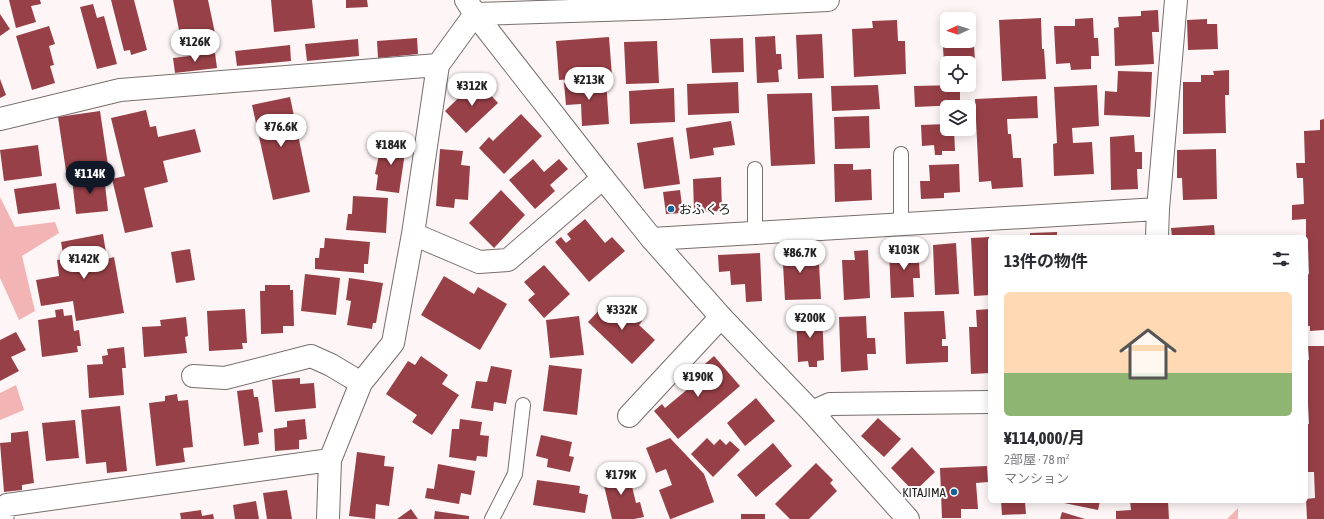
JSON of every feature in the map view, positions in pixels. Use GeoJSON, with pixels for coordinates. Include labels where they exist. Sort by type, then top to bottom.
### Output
{"type":"FeatureCollection","features":[{"type":"Feature","properties":{"kind":"street"},"geometry":{"type":"LineString","coordinates":[[471,7],[828,0]]}},
{"type":"Feature","properties":{"kind":"street"},"geometry":{"type":"LineString","coordinates":[[1157,235],[1176,0]]}},
{"type":"Feature","properties":{"kind":"street"},"geometry":{"type":"LineString","coordinates":[[328,519],[330,460],[361,382],[393,343],[413,234],[438,65],[471,7]]}},
{"type":"Feature","properties":{"kind":"street"},"geometry":{"type":"LineString","coordinates":[[471,7],[652,239],[721,317],[812,412],[908,519]]}},
{"type":"Feature","properties":{"kind":"street"},"geometry":{"type":"LineString","coordinates":[[0,119],[120,90],[438,65]]}},
{"type":"Feature","properties":{"kind":"street"},"geometry":{"type":"LineString","coordinates":[[413,234],[479,262],[508,260],[603,178]]}},
{"type":"Feature","properties":{"kind":"street"},"geometry":{"type":"LineString","coordinates":[[652,239],[1158,209]]}},
{"type":"Feature","properties":{"kind":"street"},"geometry":{"type":"LineString","coordinates":[[629,416],[721,317]]}},
{"type":"Feature","properties":{"kind":"street"},"geometry":{"type":"LineString","coordinates":[[193,376],[225,378],[311,356],[331,365],[361,382]]}},
{"type":"Feature","properties":{"kind":"street"},"geometry":{"type":"LineString","coordinates":[[812,412],[830,404],[988,402]]}},
{"type":"Feature","properties":{"kind":"street"},"geometry":{"type":"LineString","coordinates":[[1,519],[7,505],[330,460]]}},
{"type":"Feature","properties":{"kind":"lane"},"geometry":{"type":"LineString","coordinates":[[901,154],[902,224]]}},
{"type":"Feature","properties":{"kind":"lane"},"geometry":{"type":"LineString","coordinates":[[755,169],[755,233]]}},
{"type":"Feature","properties":{"kind":"lane"},"geometry":{"type":"LineString","coordinates":[[492,519],[516,474],[523,405]]}},
{"type":"Feature","properties":{"kind":"shaded area"},"geometry":{"type":"Polygon","coordinates":[[[0,197],[15,227],[55,222],[59,233],[22,256],[35,311],[19,320],[0,278],[0,197]]]}},
{"type":"Feature","properties":{"kind":"shaded area"},"geometry":{"type":"Polygon","coordinates":[[[16,385],[24,410],[0,420],[0,393],[16,385]]]}},
{"type":"Feature","properties":{"kind":"shaded area"},"geometry":{"type":"Polygon","coordinates":[[[1238,508],[1238,519],[1227,519],[1238,508]]]}},
{"type":"Feature","properties":{"kind":"building"},"geometry":{"type":"Polygon","coordinates":[[[9,0],[40,0],[41,4],[31,6],[36,22],[16,28],[9,0]]]}},
{"type":"Feature","properties":{"kind":"building"},"geometry":{"type":"Polygon","coordinates":[[[111,0],[134,0],[147,50],[131,55],[130,50],[124,51],[111,0]]]}},
{"type":"Feature","properties":{"kind":"building"},"geometry":{"type":"Polygon","coordinates":[[[173,0],[208,0],[216,38],[182,45],[173,0]]]}},
{"type":"Feature","properties":{"kind":"building"},"geometry":{"type":"Polygon","coordinates":[[[271,0],[312,0],[315,28],[274,32],[271,0]]]}},
{"type":"Feature","properties":{"kind":"building"},"geometry":{"type":"Polygon","coordinates":[[[346,0],[367,0],[368,7],[346,8],[346,0]]]}},
{"type":"Feature","properties":{"kind":"building"},"geometry":{"type":"Polygon","coordinates":[[[93,4],[97,18],[104,16],[117,64],[97,69],[80,7],[93,4]]]}},
{"type":"Feature","properties":{"kind":"building"},"geometry":{"type":"Polygon","coordinates":[[[1158,10],[1159,32],[1152,32],[1154,64],[1115,66],[1114,28],[1119,27],[1118,17],[1141,16],[1141,11],[1158,10]]]}},
{"type":"Feature","properties":{"kind":"building"},"geometry":{"type":"Polygon","coordinates":[[[0,14],[10,29],[0,36],[0,14]]]}},
{"type":"Feature","properties":{"kind":"building"},"geometry":{"type":"Polygon","coordinates":[[[1041,18],[1042,49],[1044,49],[1046,79],[1002,81],[999,20],[1041,18]]]}},
{"type":"Feature","properties":{"kind":"building"},"geometry":{"type":"Polygon","coordinates":[[[1093,18],[1094,38],[1098,38],[1099,56],[1091,56],[1091,69],[1071,70],[1070,63],[1056,64],[1054,26],[1075,26],[1075,19],[1093,18]]]}},
{"type":"Feature","properties":{"kind":"building"},"geometry":{"type":"Polygon","coordinates":[[[1207,19],[1207,24],[1217,24],[1218,49],[1188,50],[1187,20],[1207,19]]]}},
{"type":"Feature","properties":{"kind":"building"},"geometry":{"type":"Polygon","coordinates":[[[897,20],[898,41],[905,41],[906,74],[854,77],[852,29],[873,28],[872,21],[897,20]]]}},
{"type":"Feature","properties":{"kind":"building"},"geometry":{"type":"Polygon","coordinates":[[[49,26],[55,44],[49,46],[54,65],[50,66],[55,83],[32,90],[16,36],[49,26]]]}},
{"type":"Feature","properties":{"kind":"building"},"geometry":{"type":"Polygon","coordinates":[[[822,34],[824,78],[798,79],[796,35],[822,34]]]}},
{"type":"Feature","properties":{"kind":"building"},"geometry":{"type":"Polygon","coordinates":[[[775,36],[776,54],[781,54],[782,69],[778,70],[779,82],[757,83],[755,37],[775,36]]]}},
{"type":"Feature","properties":{"kind":"building"},"geometry":{"type":"Polygon","coordinates":[[[609,37],[612,76],[559,80],[556,41],[609,37]]]}},
{"type":"Feature","properties":{"kind":"building"},"geometry":{"type":"Polygon","coordinates":[[[417,38],[418,54],[378,58],[377,41],[417,38]]]}},
{"type":"Feature","properties":{"kind":"building"},"geometry":{"type":"Polygon","coordinates":[[[743,38],[744,72],[712,73],[710,39],[743,38]]]}},
{"type":"Feature","properties":{"kind":"building"},"geometry":{"type":"Polygon","coordinates":[[[358,39],[359,56],[307,61],[305,44],[358,39]]]}},
{"type":"Feature","properties":{"kind":"building"},"geometry":{"type":"Polygon","coordinates":[[[657,41],[659,83],[626,84],[624,42],[657,41]]]}},
{"type":"Feature","properties":{"kind":"building"},"geometry":{"type":"Polygon","coordinates":[[[290,45],[291,61],[237,66],[235,51],[290,45]]]}},
{"type":"Feature","properties":{"kind":"building"},"geometry":{"type":"Polygon","coordinates":[[[943,48],[974,48],[975,56],[944,56],[943,48]]]}},
{"type":"Feature","properties":{"kind":"building"},"geometry":{"type":"Polygon","coordinates":[[[215,53],[217,68],[175,73],[173,58],[215,53]]]}},
{"type":"Feature","properties":{"kind":"building"},"geometry":{"type":"Polygon","coordinates":[[[1229,70],[1229,95],[1225,95],[1226,133],[1183,134],[1183,82],[1201,82],[1201,75],[1214,75],[1213,71],[1229,70]]]}},
{"type":"Feature","properties":{"kind":"building"},"geometry":{"type":"Polygon","coordinates":[[[1118,71],[1152,72],[1150,117],[1104,115],[1105,91],[1117,92],[1118,71]]]}},
{"type":"Feature","properties":{"kind":"building"},"geometry":{"type":"Polygon","coordinates":[[[0,79],[6,95],[0,98],[0,79]]]}},
{"type":"Feature","properties":{"kind":"building"},"geometry":{"type":"Polygon","coordinates":[[[477,80],[498,103],[466,133],[445,111],[477,80]]]}},
{"type":"Feature","properties":{"kind":"building"},"geometry":{"type":"Polygon","coordinates":[[[606,80],[609,124],[582,126],[581,104],[566,105],[564,83],[606,80]]]}},
{"type":"Feature","properties":{"kind":"building"},"geometry":{"type":"Polygon","coordinates":[[[738,82],[739,113],[688,115],[687,84],[738,82]]]}},
{"type":"Feature","properties":{"kind":"building"},"geometry":{"type":"Polygon","coordinates":[[[878,85],[880,109],[832,111],[831,86],[878,85]]]}},
{"type":"Feature","properties":{"kind":"building"},"geometry":{"type":"Polygon","coordinates":[[[940,85],[940,92],[960,92],[960,100],[940,100],[940,106],[915,107],[914,86],[940,85]]]}},
{"type":"Feature","properties":{"kind":"building"},"geometry":{"type":"Polygon","coordinates":[[[1097,85],[1099,126],[1072,128],[1073,143],[1092,142],[1094,174],[1054,176],[1053,144],[1057,143],[1054,87],[1097,85]]]}},
{"type":"Feature","properties":{"kind":"building"},"geometry":{"type":"Polygon","coordinates":[[[674,88],[675,122],[630,124],[629,91],[674,88]]]}},
{"type":"Feature","properties":{"kind":"building"},"geometry":{"type":"Polygon","coordinates":[[[812,93],[815,164],[771,166],[767,94],[812,93]]]}},
{"type":"Feature","properties":{"kind":"building"},"geometry":{"type":"Polygon","coordinates":[[[1037,96],[1038,118],[1007,119],[1008,134],[1011,134],[1013,158],[1021,158],[1023,187],[992,189],[991,181],[979,182],[975,99],[1037,96]]]}},
{"type":"Feature","properties":{"kind":"building"},"geometry":{"type":"Polygon","coordinates":[[[290,97],[310,192],[273,200],[252,105],[290,97]]]}},
{"type":"Feature","properties":{"kind":"building"},"geometry":{"type":"Polygon","coordinates":[[[146,110],[150,127],[156,126],[158,137],[195,129],[201,152],[163,161],[168,182],[144,188],[153,227],[125,233],[112,179],[125,176],[111,118],[146,110]]]}},
{"type":"Feature","properties":{"kind":"building"},"geometry":{"type":"Polygon","coordinates":[[[100,111],[108,165],[66,171],[58,117],[100,111]]]}},
{"type":"Feature","properties":{"kind":"building"},"geometry":{"type":"Polygon","coordinates":[[[521,114],[542,136],[504,174],[479,148],[489,137],[493,141],[521,114]]]}},
{"type":"Feature","properties":{"kind":"building"},"geometry":{"type":"Polygon","coordinates":[[[869,116],[870,148],[835,149],[834,117],[869,116]]]}},
{"type":"Feature","properties":{"kind":"building"},"geometry":{"type":"Polygon","coordinates":[[[1324,119],[1324,330],[1310,331],[1310,326],[1308,326],[1309,274],[1306,219],[1292,220],[1292,205],[1304,204],[1303,178],[1297,178],[1296,163],[1305,163],[1304,131],[1320,130],[1320,120],[1324,119]]]}},
{"type":"Feature","properties":{"kind":"building"},"geometry":{"type":"Polygon","coordinates":[[[731,121],[735,145],[713,148],[714,155],[690,159],[686,128],[731,121]]]}},
{"type":"Feature","properties":{"kind":"building"},"geometry":{"type":"Polygon","coordinates":[[[940,124],[940,136],[954,136],[955,151],[942,151],[942,155],[935,155],[934,145],[922,146],[921,125],[940,124]]]}},
{"type":"Feature","properties":{"kind":"building"},"geometry":{"type":"Polygon","coordinates":[[[1134,135],[1135,152],[1142,152],[1142,169],[1137,169],[1138,189],[1111,190],[1110,137],[1134,135]]]}},
{"type":"Feature","properties":{"kind":"building"},"geometry":{"type":"Polygon","coordinates":[[[673,137],[680,184],[644,189],[637,143],[673,137]]]}},
{"type":"Feature","properties":{"kind":"building"},"geometry":{"type":"Polygon","coordinates":[[[395,138],[407,139],[399,193],[376,190],[378,175],[375,174],[380,150],[383,151],[385,140],[395,142],[395,138]]]}},
{"type":"Feature","properties":{"kind":"building"},"geometry":{"type":"Polygon","coordinates":[[[38,145],[42,176],[4,181],[0,150],[38,145]]]}},
{"type":"Feature","properties":{"kind":"building"},"geometry":{"type":"Polygon","coordinates":[[[440,149],[463,151],[461,165],[470,166],[468,200],[455,199],[454,208],[436,206],[440,149]]]}},
{"type":"Feature","properties":{"kind":"building"},"geometry":{"type":"Polygon","coordinates":[[[1216,149],[1217,199],[1183,200],[1182,178],[1177,178],[1177,150],[1216,149]]]}},
{"type":"Feature","properties":{"kind":"building"},"geometry":{"type":"Polygon","coordinates":[[[533,159],[544,172],[559,159],[568,169],[550,185],[555,191],[535,209],[509,180],[533,159]]]}},
{"type":"Feature","properties":{"kind":"building"},"geometry":{"type":"Polygon","coordinates":[[[834,164],[853,164],[853,170],[871,169],[872,200],[835,202],[834,164]]]}},
{"type":"Feature","properties":{"kind":"building"},"geometry":{"type":"Polygon","coordinates":[[[959,164],[960,192],[944,193],[944,198],[921,199],[920,181],[930,181],[929,165],[959,164]]]}},
{"type":"Feature","properties":{"kind":"building"},"geometry":{"type":"Polygon","coordinates":[[[104,176],[108,211],[76,214],[72,179],[104,176]]]}},
{"type":"Feature","properties":{"kind":"building"},"geometry":{"type":"Polygon","coordinates":[[[721,177],[722,211],[694,212],[693,179],[721,177]]]}},
{"type":"Feature","properties":{"kind":"building"},"geometry":{"type":"Polygon","coordinates":[[[56,183],[60,209],[18,214],[14,189],[56,183]]]}},
{"type":"Feature","properties":{"kind":"building"},"geometry":{"type":"Polygon","coordinates":[[[501,190],[525,215],[494,248],[469,223],[501,190]]]}},
{"type":"Feature","properties":{"kind":"building"},"geometry":{"type":"Polygon","coordinates":[[[680,190],[683,213],[666,214],[663,192],[680,190]]]}},
{"type":"Feature","properties":{"kind":"building"},"geometry":{"type":"Polygon","coordinates":[[[353,196],[388,198],[386,233],[346,230],[348,214],[352,214],[353,196]]]}},
{"type":"Feature","properties":{"kind":"building"},"geometry":{"type":"Polygon","coordinates":[[[585,219],[605,243],[612,237],[625,251],[589,282],[555,242],[561,237],[566,243],[571,239],[567,234],[585,219]]]}},
{"type":"Feature","properties":{"kind":"building"},"geometry":{"type":"Polygon","coordinates":[[[1214,225],[1215,235],[1172,235],[1171,228],[1214,225]]]}},
{"type":"Feature","properties":{"kind":"building"},"geometry":{"type":"Polygon","coordinates":[[[1057,232],[1057,235],[1030,235],[1030,233],[1057,232]]]}},
{"type":"Feature","properties":{"kind":"building"},"geometry":{"type":"Polygon","coordinates":[[[103,234],[107,259],[114,257],[124,313],[76,321],[73,301],[41,306],[36,280],[59,276],[57,260],[64,259],[61,242],[103,234]]]}},
{"type":"Feature","properties":{"kind":"building"},"geometry":{"type":"Polygon","coordinates":[[[988,237],[988,295],[974,296],[971,238],[988,237]]]}},
{"type":"Feature","properties":{"kind":"building"},"geometry":{"type":"Polygon","coordinates":[[[325,238],[370,242],[368,264],[364,264],[364,273],[315,269],[315,258],[319,258],[320,248],[324,248],[325,238]]]}},
{"type":"Feature","properties":{"kind":"building"},"geometry":{"type":"Polygon","coordinates":[[[956,243],[959,294],[935,295],[933,245],[956,243]]]}},
{"type":"Feature","properties":{"kind":"building"},"geometry":{"type":"Polygon","coordinates":[[[809,245],[810,264],[819,264],[821,299],[785,300],[782,246],[809,245]]]}},
{"type":"Feature","properties":{"kind":"building"},"geometry":{"type":"Polygon","coordinates":[[[918,247],[920,278],[913,278],[914,297],[891,298],[889,249],[918,247]]]}},
{"type":"Feature","properties":{"kind":"building"},"geometry":{"type":"Polygon","coordinates":[[[190,249],[195,280],[176,283],[171,252],[190,249]]]}},
{"type":"Feature","properties":{"kind":"building"},"geometry":{"type":"Polygon","coordinates":[[[868,250],[870,298],[844,300],[842,260],[855,260],[854,251],[868,250]]]}},
{"type":"Feature","properties":{"kind":"building"},"geometry":{"type":"Polygon","coordinates":[[[760,253],[762,301],[746,302],[745,284],[731,285],[730,271],[719,272],[718,255],[760,253]]]}},
{"type":"Feature","properties":{"kind":"building"},"geometry":{"type":"Polygon","coordinates":[[[544,265],[570,294],[544,318],[528,300],[535,294],[524,282],[544,265]]]}},
{"type":"Feature","properties":{"kind":"building"},"geometry":{"type":"Polygon","coordinates":[[[305,274],[340,278],[336,315],[301,311],[305,274]]]}},
{"type":"Feature","properties":{"kind":"building"},"geometry":{"type":"Polygon","coordinates":[[[444,276],[474,294],[478,287],[507,304],[480,350],[421,315],[444,276]]]}},
{"type":"Feature","properties":{"kind":"building"},"geometry":{"type":"Polygon","coordinates":[[[349,278],[383,283],[376,323],[373,323],[372,329],[347,325],[351,301],[346,300],[349,278]]]}},
{"type":"Feature","properties":{"kind":"building"},"geometry":{"type":"Polygon","coordinates":[[[265,285],[290,285],[290,290],[293,290],[294,326],[283,326],[283,333],[261,334],[260,291],[265,291],[265,285]]]}},
{"type":"Feature","properties":{"kind":"building"},"geometry":{"type":"Polygon","coordinates":[[[605,304],[615,313],[624,304],[642,321],[639,325],[655,340],[632,364],[588,322],[605,304]]]}},
{"type":"Feature","properties":{"kind":"building"},"geometry":{"type":"Polygon","coordinates":[[[63,309],[64,316],[72,315],[74,331],[79,330],[81,346],[77,346],[78,352],[42,357],[38,320],[56,317],[55,310],[63,309]]]}},
{"type":"Feature","properties":{"kind":"building"},"geometry":{"type":"Polygon","coordinates":[[[245,309],[247,343],[242,343],[243,349],[209,351],[207,311],[245,309]]]}},
{"type":"Feature","properties":{"kind":"building"},"geometry":{"type":"Polygon","coordinates":[[[988,309],[988,373],[971,374],[969,327],[977,327],[976,310],[988,309]]]}},
{"type":"Feature","properties":{"kind":"building"},"geometry":{"type":"Polygon","coordinates":[[[944,311],[946,339],[942,339],[942,346],[948,346],[948,362],[906,364],[904,312],[944,311]]]}},
{"type":"Feature","properties":{"kind":"building"},"geometry":{"type":"Polygon","coordinates":[[[822,313],[824,360],[817,361],[817,367],[809,367],[808,361],[798,362],[796,315],[822,313]]]}},
{"type":"Feature","properties":{"kind":"building"},"geometry":{"type":"Polygon","coordinates":[[[579,316],[584,355],[550,358],[546,320],[579,316]]]}},
{"type":"Feature","properties":{"kind":"building"},"geometry":{"type":"Polygon","coordinates":[[[866,316],[867,338],[875,338],[876,354],[867,354],[868,370],[841,372],[839,317],[866,316]]]}},
{"type":"Feature","properties":{"kind":"building"},"geometry":{"type":"Polygon","coordinates":[[[186,317],[188,336],[185,337],[187,353],[144,357],[142,327],[161,326],[160,320],[186,317]]]}},
{"type":"Feature","properties":{"kind":"building"},"geometry":{"type":"Polygon","coordinates":[[[16,332],[26,350],[11,357],[19,371],[0,381],[0,340],[16,332]]]}},
{"type":"Feature","properties":{"kind":"building"},"geometry":{"type":"Polygon","coordinates":[[[1308,346],[1324,346],[1324,519],[1307,519],[1306,503],[1308,503],[1308,499],[1315,498],[1314,472],[1308,472],[1308,346]]]}},
{"type":"Feature","properties":{"kind":"building"},"geometry":{"type":"Polygon","coordinates":[[[124,347],[126,368],[122,368],[124,395],[89,398],[87,365],[103,364],[102,356],[108,355],[107,349],[124,347]]]}},
{"type":"Feature","properties":{"kind":"building"},"geometry":{"type":"Polygon","coordinates":[[[421,356],[448,375],[442,384],[459,395],[432,435],[412,422],[417,415],[386,394],[408,361],[415,365],[421,356]]]}},
{"type":"Feature","properties":{"kind":"building"},"geometry":{"type":"Polygon","coordinates":[[[714,356],[740,386],[678,439],[654,411],[662,404],[665,408],[695,383],[690,377],[714,356]]]}},
{"type":"Feature","properties":{"kind":"building"},"geometry":{"type":"Polygon","coordinates":[[[549,365],[582,369],[577,415],[543,411],[549,365]]]}},
{"type":"Feature","properties":{"kind":"building"},"geometry":{"type":"Polygon","coordinates":[[[491,366],[512,370],[506,404],[494,402],[493,411],[471,408],[476,381],[487,382],[491,366]]]}},
{"type":"Feature","properties":{"kind":"building"},"geometry":{"type":"Polygon","coordinates":[[[300,378],[300,384],[314,383],[316,408],[275,412],[272,380],[300,378]]]}},
{"type":"Feature","properties":{"kind":"building"},"geometry":{"type":"Polygon","coordinates":[[[253,389],[254,397],[258,397],[263,432],[258,433],[259,444],[244,446],[237,391],[253,389]]]}},
{"type":"Feature","properties":{"kind":"building"},"geometry":{"type":"Polygon","coordinates":[[[177,394],[178,401],[188,400],[193,447],[183,448],[185,462],[156,466],[149,403],[165,401],[165,396],[177,394]]]}},
{"type":"Feature","properties":{"kind":"building"},"geometry":{"type":"Polygon","coordinates":[[[756,398],[775,421],[745,446],[727,423],[756,398]]]}},
{"type":"Feature","properties":{"kind":"building"},"geometry":{"type":"Polygon","coordinates":[[[120,406],[127,471],[107,473],[106,462],[86,464],[81,410],[120,406]]]}},
{"type":"Feature","properties":{"kind":"building"},"geometry":{"type":"Polygon","coordinates":[[[878,418],[901,439],[884,457],[861,436],[878,418]]]}},
{"type":"Feature","properties":{"kind":"building"},"geometry":{"type":"Polygon","coordinates":[[[305,419],[307,439],[299,440],[299,449],[275,451],[274,429],[287,427],[287,421],[305,419]]]}},
{"type":"Feature","properties":{"kind":"building"},"geometry":{"type":"Polygon","coordinates":[[[460,419],[482,422],[480,435],[489,436],[487,457],[477,456],[476,461],[449,457],[452,429],[459,429],[460,419]]]}},
{"type":"Feature","properties":{"kind":"building"},"geometry":{"type":"Polygon","coordinates":[[[75,420],[79,458],[46,461],[42,423],[75,420]]]}},
{"type":"Feature","properties":{"kind":"building"},"geometry":{"type":"Polygon","coordinates":[[[28,431],[34,483],[22,485],[22,490],[4,492],[0,443],[11,442],[11,433],[28,431]]]}},
{"type":"Feature","properties":{"kind":"building"},"geometry":{"type":"Polygon","coordinates":[[[541,435],[572,442],[569,456],[574,457],[570,472],[547,467],[548,459],[536,456],[541,435]]]}},
{"type":"Feature","properties":{"kind":"building"},"geometry":{"type":"Polygon","coordinates":[[[670,438],[704,474],[714,502],[671,519],[659,490],[672,485],[666,469],[656,473],[646,448],[670,438]]]}},
{"type":"Feature","properties":{"kind":"building"},"geometry":{"type":"Polygon","coordinates":[[[707,438],[714,445],[720,439],[726,445],[730,441],[740,450],[713,477],[691,454],[707,438]]]}},
{"type":"Feature","properties":{"kind":"building"},"geometry":{"type":"Polygon","coordinates":[[[773,443],[792,466],[756,497],[737,475],[773,443]]]}},
{"type":"Feature","properties":{"kind":"building"},"geometry":{"type":"Polygon","coordinates":[[[912,447],[935,472],[914,492],[891,468],[912,447]]]}},
{"type":"Feature","properties":{"kind":"building"},"geometry":{"type":"Polygon","coordinates":[[[357,452],[385,456],[384,466],[394,467],[389,506],[376,504],[375,519],[349,516],[357,452]]]}},
{"type":"Feature","properties":{"kind":"building"},"geometry":{"type":"Polygon","coordinates":[[[816,463],[833,480],[830,483],[837,491],[809,519],[790,519],[775,504],[816,463]]]}},
{"type":"Feature","properties":{"kind":"building"},"geometry":{"type":"Polygon","coordinates":[[[438,464],[475,471],[471,495],[461,493],[459,504],[425,498],[427,488],[434,489],[438,464]]]}},
{"type":"Feature","properties":{"kind":"building"},"geometry":{"type":"Polygon","coordinates":[[[987,466],[988,482],[976,483],[978,509],[961,509],[961,518],[942,518],[940,468],[987,466]]]}},
{"type":"Feature","properties":{"kind":"building"},"geometry":{"type":"Polygon","coordinates":[[[620,469],[621,476],[629,474],[636,503],[640,502],[644,517],[634,519],[612,519],[601,473],[620,469]]]}},
{"type":"Feature","properties":{"kind":"building"},"geometry":{"type":"Polygon","coordinates":[[[537,480],[580,486],[579,493],[588,495],[585,513],[533,505],[537,480]]]}},
{"type":"Feature","properties":{"kind":"building"},"geometry":{"type":"Polygon","coordinates":[[[287,490],[292,519],[267,519],[263,493],[287,490]]]}},
{"type":"Feature","properties":{"kind":"building"},"geometry":{"type":"Polygon","coordinates":[[[256,501],[259,519],[235,519],[233,505],[256,501]]]}},
{"type":"Feature","properties":{"kind":"building"},"geometry":{"type":"Polygon","coordinates":[[[1001,503],[1025,503],[1026,514],[1002,515],[1001,503]]]}},
{"type":"Feature","properties":{"kind":"building"},"geometry":{"type":"Polygon","coordinates":[[[1064,503],[1100,503],[1098,510],[1064,503]]]}},
{"type":"Feature","properties":{"kind":"building"},"geometry":{"type":"Polygon","coordinates":[[[1130,503],[1168,503],[1169,519],[1116,519],[1116,511],[1131,510],[1130,503]]]}},
{"type":"Feature","properties":{"kind":"building"},"geometry":{"type":"Polygon","coordinates":[[[411,509],[418,519],[397,519],[411,509]]]}},
{"type":"Feature","properties":{"kind":"building"},"geometry":{"type":"Polygon","coordinates":[[[201,510],[202,516],[213,514],[214,519],[181,519],[180,513],[201,510]]]}},
{"type":"Feature","properties":{"kind":"building"},"geometry":{"type":"Polygon","coordinates":[[[435,511],[469,516],[469,519],[434,519],[435,511]]]}},
{"type":"Feature","properties":{"kind":"building"},"geometry":{"type":"Polygon","coordinates":[[[1062,512],[1085,519],[1060,519],[1062,512]]]}},
{"type":"Feature","properties":{"kind":"building"},"geometry":{"type":"Polygon","coordinates":[[[741,514],[765,514],[765,519],[741,519],[741,514]]]}},
{"type":"Feature","properties":{"kind":"place","name":"おふくろ"},"geometry":{"type":"Point","coordinates":[671,209]}},
{"type":"Feature","properties":{"kind":"place","name":"KITAJIMA"},"geometry":{"type":"Point","coordinates":[954,492]}}]}
